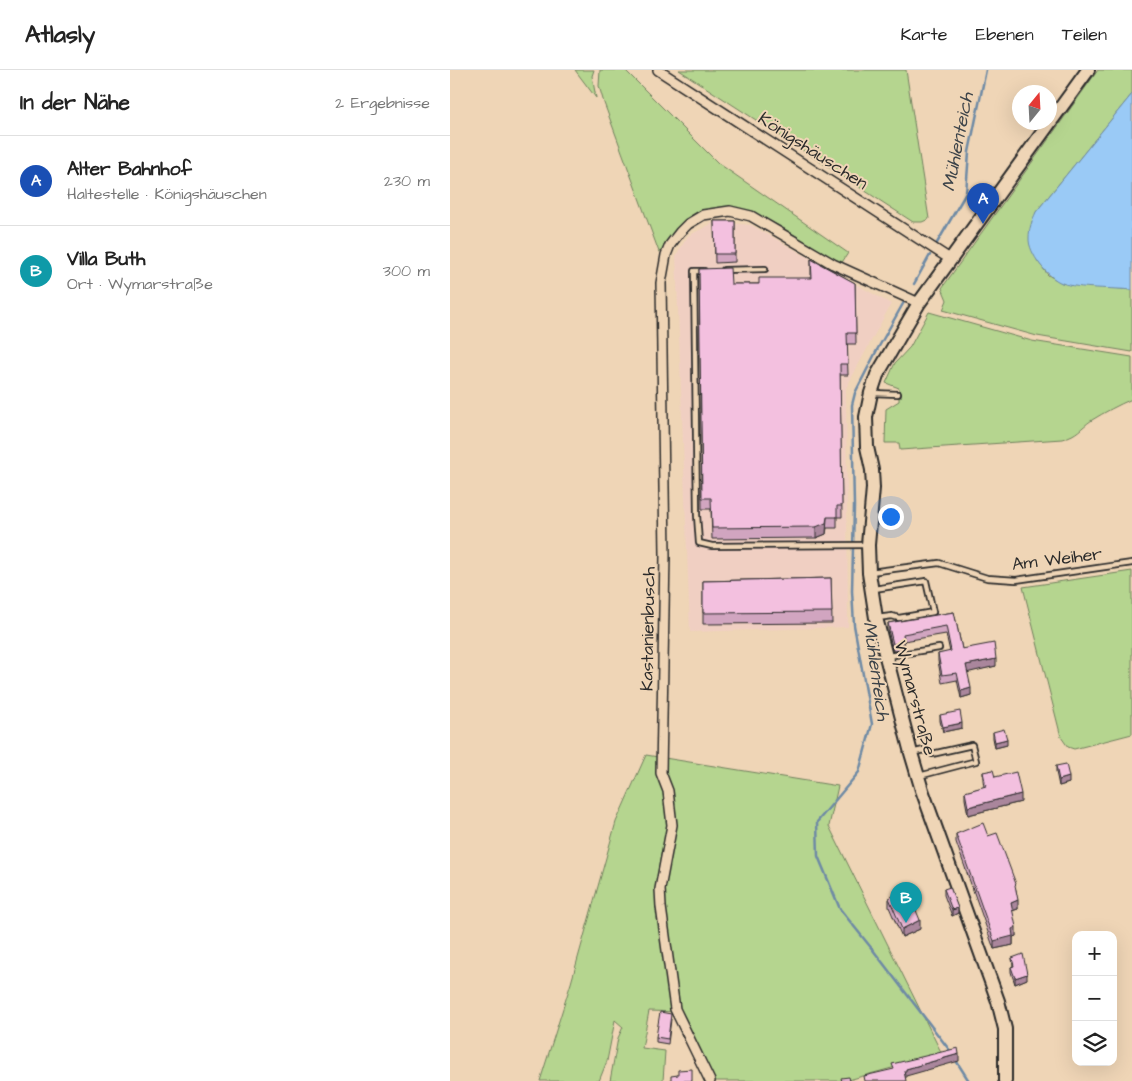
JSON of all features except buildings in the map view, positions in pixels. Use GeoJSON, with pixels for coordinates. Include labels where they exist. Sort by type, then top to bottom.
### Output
{"type":"FeatureCollection","features":[{"type":"Feature","properties":{"kind":"main road","name":"Wymarstraße"},"geometry":{"type":"LineString","coordinates":[[1006,1081],[1005,1029],[998,1001],[918,776],[876,618],[864,546],[873,488],[872,470],[866,440],[866,417],[877,375],[920,303],[1088,70]]}},
{"type":"Feature","properties":{"kind":"street","name":"Königshäuschen"},"geometry":{"type":"LineString","coordinates":[[658,70],[950,259]]}},
{"type":"Feature","properties":{"kind":"street","name":"Kastanienbusch"},"geometry":{"type":"LineString","coordinates":[[710,1081],[675,1009],[660,907],[660,889],[672,825],[668,791],[661,773],[665,555],[661,283],[664,263],[673,240],[683,228],[694,220],[707,214],[724,211],[736,212],[755,218],[833,264],[920,303]]}},
{"type":"Feature","properties":{"kind":"lane"},"geometry":{"type":"LineString","coordinates":[[721,270],[765,269]]}},
{"type":"Feature","properties":{"kind":"lane"},"geometry":{"type":"LineString","coordinates":[[712,270],[694,271],[699,543],[712,546],[864,546]]}},
{"type":"Feature","properties":{"kind":"lane"},"geometry":{"type":"LineString","coordinates":[[871,393],[898,394]]}},
{"type":"Feature","properties":{"kind":"lane","name":"Am Weiher"},"geometry":{"type":"LineString","coordinates":[[869,572],[939,564],[987,578],[1016,580],[1132,563]]}},
{"type":"Feature","properties":{"kind":"lane"},"geometry":{"type":"LineString","coordinates":[[871,589],[926,581],[933,612],[899,618],[892,616],[876,618]]}},
{"type":"Feature","properties":{"kind":"lane"},"geometry":{"type":"LineString","coordinates":[[886,656],[939,648]]}},
{"type":"Feature","properties":{"kind":"lane"},"geometry":{"type":"LineString","coordinates":[[911,753],[924,750],[932,754],[972,745],[976,761],[918,776]]}},
{"type":"Feature","properties":{"kind":"shaded area"},"geometry":{"type":"Polygon","coordinates":[[[715,222],[751,225],[891,304],[846,388],[848,627],[690,632],[676,255],[688,236],[715,222]]]}},
{"type":"Feature","properties":{"kind":"green space"},"geometry":{"type":"Polygon","coordinates":[[[575,70],[594,70],[592,76],[596,98],[575,70]]]}},
{"type":"Feature","properties":{"kind":"green space"},"geometry":{"type":"Polygon","coordinates":[[[600,70],[625,70],[718,163],[848,253],[841,264],[771,221],[741,210],[727,208],[707,213],[682,224],[667,245],[659,252],[604,103],[599,86],[600,70]]]}},
{"type":"Feature","properties":{"kind":"green space"},"geometry":{"type":"Polygon","coordinates":[[[679,70],[906,70],[929,219],[922,222],[913,222],[679,70]]]}},
{"type":"Feature","properties":{"kind":"green space"},"geometry":{"type":"Polygon","coordinates":[[[1098,70],[1132,70],[1132,94],[1036,212],[1037,260],[1048,275],[1062,283],[1132,290],[1132,352],[1037,336],[943,310],[947,300],[942,288],[1055,130],[1057,130],[1057,127],[1098,70]]]}},
{"type":"Feature","properties":{"kind":"green space"},"geometry":{"type":"Polygon","coordinates":[[[929,312],[1032,341],[1132,357],[1132,399],[1102,414],[1076,433],[1062,439],[900,450],[899,443],[885,443],[886,409],[899,401],[899,388],[886,383],[895,363],[910,347],[929,312]]]}},
{"type":"Feature","properties":{"kind":"green space"},"geometry":{"type":"Polygon","coordinates":[[[1132,571],[1132,734],[1074,749],[1068,747],[1061,737],[1023,587],[1132,571]]]}},
{"type":"Feature","properties":{"kind":"green space"},"geometry":{"type":"Polygon","coordinates":[[[646,755],[838,786],[829,826],[942,1054],[845,1081],[712,1081],[680,1012],[649,1011],[642,1048],[665,1051],[663,1081],[610,1081],[618,1038],[623,1027],[615,1020],[607,1061],[599,1081],[540,1081],[571,983],[616,822],[646,755]]]}},
{"type":"Feature","properties":{"kind":"water"},"geometry":{"type":"Polygon","coordinates":[[[1132,94],[1132,290],[1086,287],[1062,283],[1045,271],[1035,258],[1029,238],[1032,222],[1036,212],[1132,94]]]}},
{"type":"Feature","properties":{"kind":"waterway","name":"Mühlenteich"},"geometry":{"type":"LineString","coordinates":[[937,243],[966,193],[969,152],[986,70]]}},
{"type":"Feature","properties":{"kind":"waterway","name":"Mühlenteich"},"geometry":{"type":"LineString","coordinates":[[914,284],[930,255]]}},
{"type":"Feature","properties":{"kind":"waterway","name":"Mühlenteich"},"geometry":{"type":"LineString","coordinates":[[904,302],[855,393],[852,405],[854,506],[852,591],[854,625],[872,724],[859,772],[817,822],[818,856],[840,909],[951,1052]]}},
{"type":"Feature","properties":{"kind":"waterway","name":"Mühlenteich"},"geometry":{"type":"LineString","coordinates":[[955,1059],[969,1081]]}},
{"type":"Feature","properties":{"kind":"place","name":"Alter Bahnhof"},"geometry":{"type":"Point","coordinates":[983,224]}},
{"type":"Feature","properties":{"kind":"place","name":"Villa Buth"},"geometry":{"type":"Point","coordinates":[906,923]}}]}
